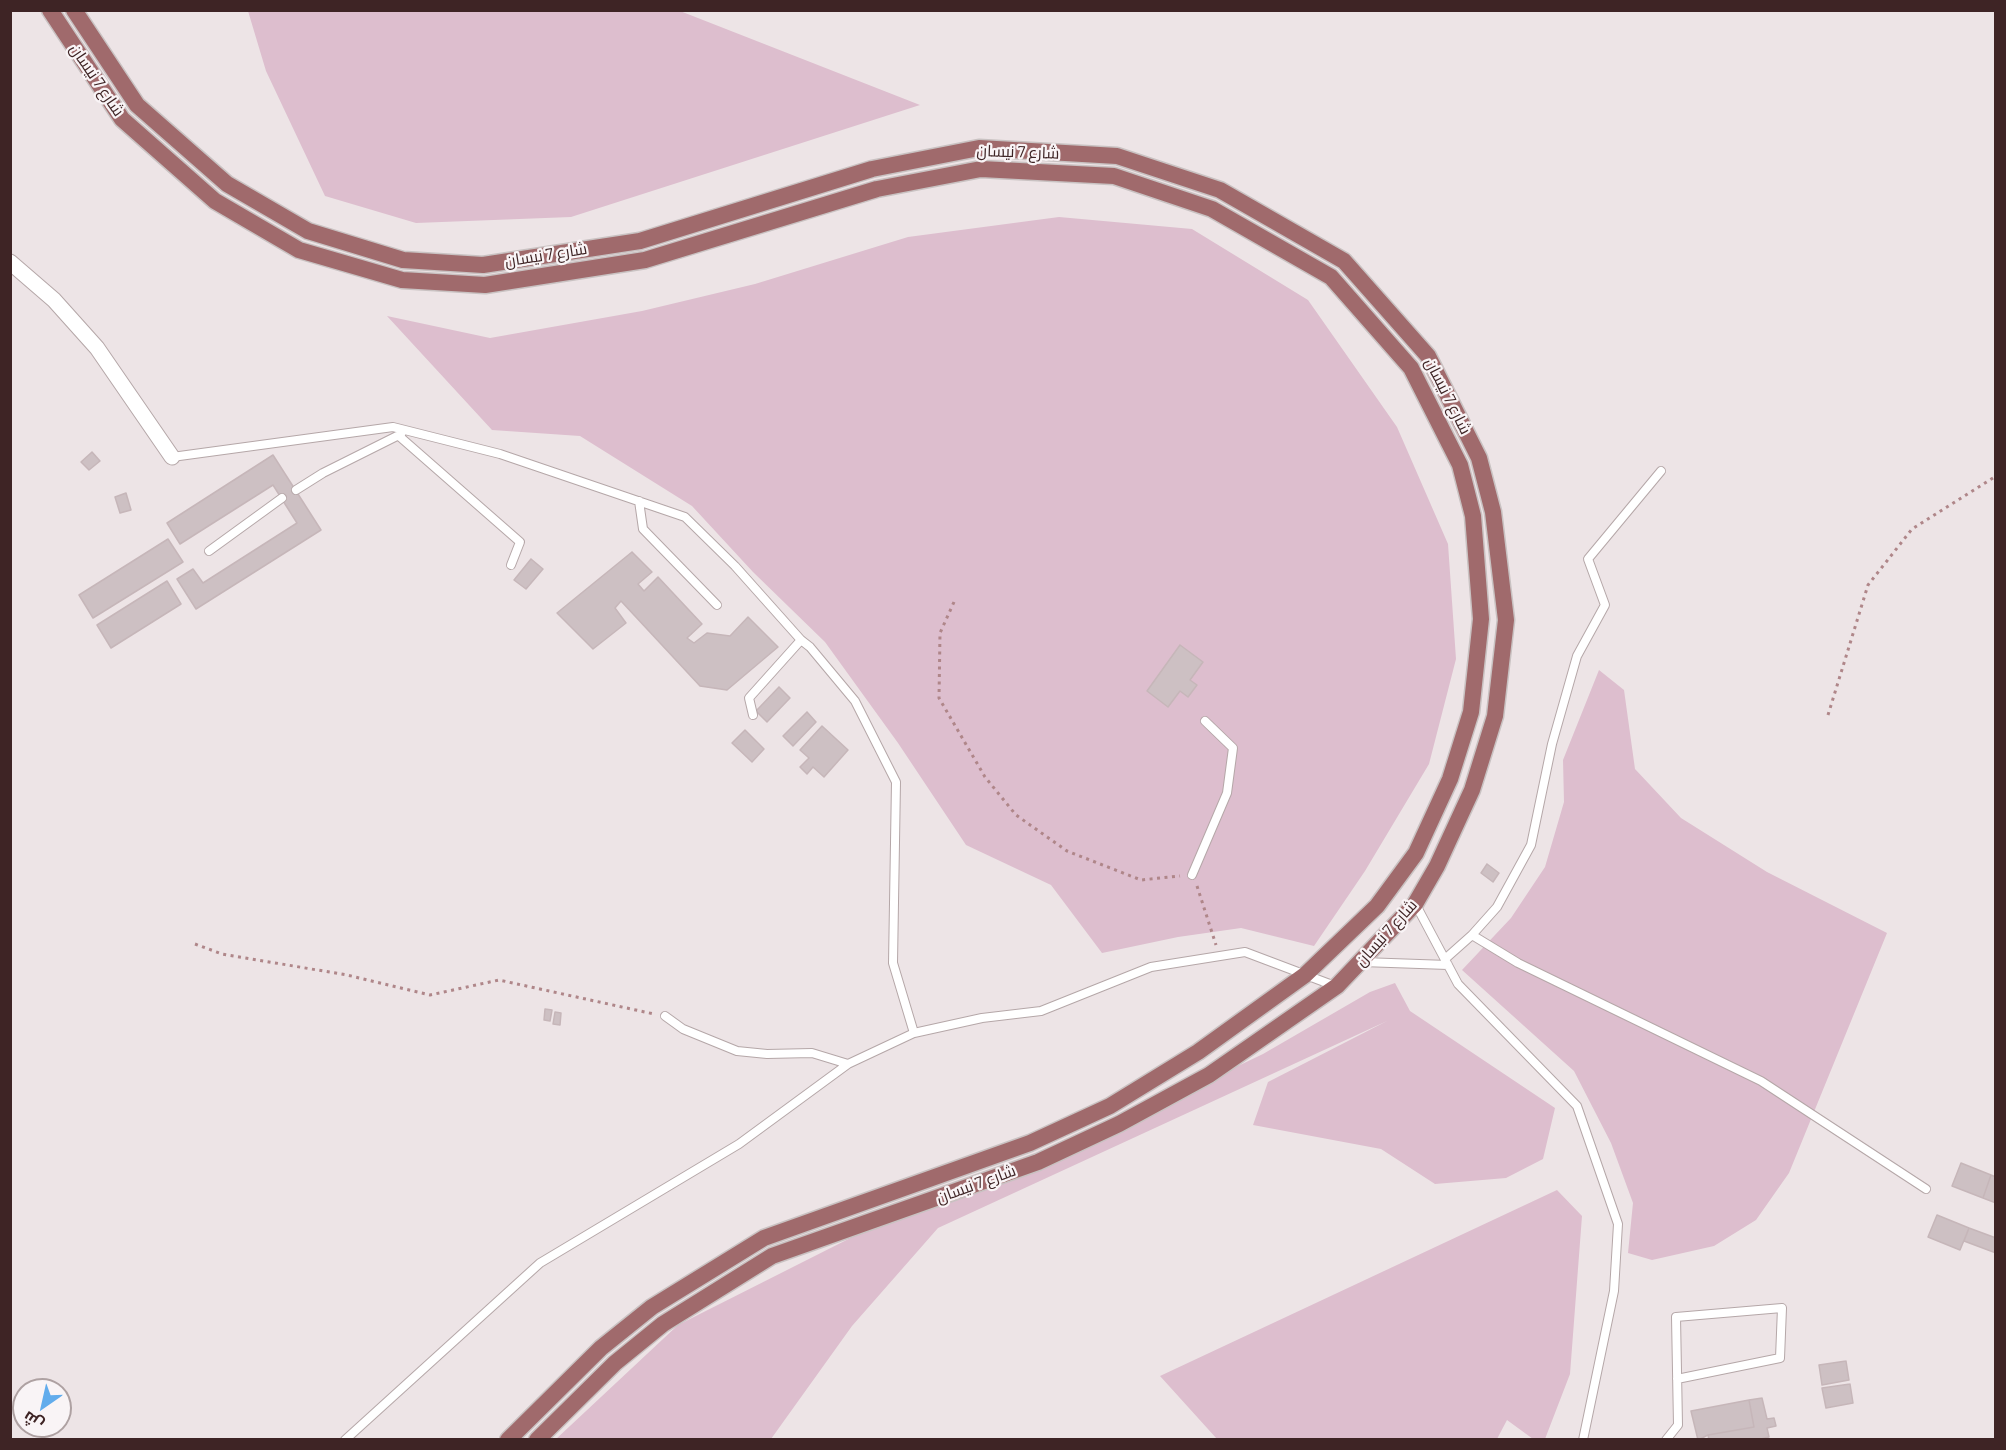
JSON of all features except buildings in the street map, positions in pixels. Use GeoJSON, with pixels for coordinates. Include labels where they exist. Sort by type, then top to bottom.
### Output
{"type":"FeatureCollection","features":[{"type":"Feature","properties":{"kind":"main road","name":"شارع 7 نيسان"},"geometry":{"type":"LineString","coordinates":[[50,10],[122,119],[215,201],[300,250],[402,280],[484,285],[645,260],[877,189],[981,169],[1114,176],[1212,208],[1331,277],[1411,368],[1460,465],[1473,516],[1481,619],[1471,712],[1450,779],[1416,853],[1377,906],[1305,975],[1198,1052],[1110,1106],[1030,1143],[764,1238],[652,1307],[601,1348],[508,1440]]}},
{"type":"Feature","properties":{"kind":"main road","name":"شارع 7 نيسان"},"geometry":{"type":"LineString","coordinates":[[74,10],[137,105],[227,184],[308,231],[403,260],[483,265],[640,241],[872,169],[979,148],[1117,156],[1220,190],[1344,261],[1428,356],[1479,458],[1493,512],[1506,620],[1496,716],[1475,779],[1437,866],[1415,904],[1337,986],[1209,1074],[1119,1124],[1038,1162],[772,1256],[663,1324],[615,1363],[537,1440]]}},
{"type":"Feature","properties":{"kind":"street"},"geometry":{"type":"LineString","coordinates":[[10,262],[54,300],[97,348],[172,457]]}},
{"type":"Feature","properties":{"kind":"lane"},"geometry":{"type":"LineString","coordinates":[[172,457],[393,427],[500,454],[685,517],[735,566],[801,640],[810,647],[855,701],[896,782],[893,963],[914,1033]]}},
{"type":"Feature","properties":{"kind":"lane"},"geometry":{"type":"LineString","coordinates":[[296,490],[323,473],[408,431]]}},
{"type":"Feature","properties":{"kind":"lane"},"geometry":{"type":"LineString","coordinates":[[399,436],[520,542],[511,565]]}},
{"type":"Feature","properties":{"kind":"lane"},"geometry":{"type":"LineString","coordinates":[[1359,962],[1446,962],[1497,907],[1532,845],[1552,744],[1577,656],[1605,605],[1588,559],[1661,471]]}},
{"type":"Feature","properties":{"kind":"lane"},"geometry":{"type":"LineString","coordinates":[[209,551],[282,498]]}},
{"type":"Feature","properties":{"kind":"lane"},"geometry":{"type":"LineString","coordinates":[[639,501],[643,529],[717,605]]}},
{"type":"Feature","properties":{"kind":"lane"},"geometry":{"type":"LineString","coordinates":[[753,715],[749,698],[801,640]]}},
{"type":"Feature","properties":{"kind":"lane"},"geometry":{"type":"LineString","coordinates":[[1192,875],[1227,793],[1233,748],[1205,721]]}},
{"type":"Feature","properties":{"kind":"lane"},"geometry":{"type":"LineString","coordinates":[[1415,904],[1458,984],[1577,1106],[1618,1224],[1614,1291],[1583,1440]]}},
{"type":"Feature","properties":{"kind":"lane"},"geometry":{"type":"LineString","coordinates":[[1472,935],[1518,963],[1761,1081],[1926,1190]]}},
{"type":"Feature","properties":{"kind":"lane"},"geometry":{"type":"LineString","coordinates":[[345,1440],[540,1263],[739,1144],[848,1064],[914,1033],[982,1018],[1041,1011],[1152,967],[1245,952],[1337,986]]}},
{"type":"Feature","properties":{"kind":"lane"},"geometry":{"type":"LineString","coordinates":[[665,1016],[683,1029],[737,1051],[767,1054],[812,1053],[848,1064]]}},
{"type":"Feature","properties":{"kind":"lane"},"geometry":{"type":"LineString","coordinates":[[1666,1440],[1678,1425],[1677,1378],[1676,1317],[1782,1308],[1780,1358],[1677,1378]]}},
{"type":"Feature","properties":{"kind":"path"},"geometry":{"type":"LineString","coordinates":[[1828,715],[1868,585],[1912,529],[1995,476]]}},
{"type":"Feature","properties":{"kind":"path"},"geometry":{"type":"LineString","coordinates":[[954,602],[940,633],[939,698],[985,777],[1016,815],[1066,851],[1141,880],[1192,875],[1201,896],[1218,956]]}},
{"type":"Feature","properties":{"kind":"path"},"geometry":{"type":"LineString","coordinates":[[195,944],[222,954],[347,975],[430,995],[499,980],[665,1016]]}},
{"type":"Feature","properties":{"kind":"shaded area"},"geometry":{"type":"Polygon","coordinates":[[[248,11],[680,11],[920,105],[571,217],[416,223],[325,196],[266,71],[248,11]]]}},
{"type":"Feature","properties":{"kind":"shaded area"},"geometry":{"type":"Polygon","coordinates":[[[1059,217],[1192,229],[1308,300],[1397,427],[1448,544],[1456,659],[1429,764],[1365,871],[1314,946],[1241,928],[1178,937],[1102,953],[1051,885],[966,845],[898,743],[825,642],[753,572],[692,506],[580,436],[492,430],[387,316],[490,338],[642,311],[755,284],[908,237],[1059,217]]]}},
{"type":"Feature","properties":{"kind":"shaded area"},"geometry":{"type":"Polygon","coordinates":[[[1599,670],[1624,690],[1635,769],[1681,818],[1767,872],[1887,933],[1789,1173],[1756,1220],[1714,1246],[1652,1260],[1628,1253],[1633,1203],[1611,1143],[1574,1071],[1462,970],[1511,918],[1545,867],[1564,802],[1563,760],[1599,670]]]}},
{"type":"Feature","properties":{"kind":"shaded area"},"geometry":{"type":"Polygon","coordinates":[[[1395,983],[1410,1011],[1555,1108],[1543,1159],[1506,1178],[1435,1184],[1381,1149],[1253,1125],[1268,1082],[1387,1021],[938,1228],[852,1326],[771,1439],[555,1440],[678,1325],[902,1212],[1079,1142],[1263,1054],[1370,992],[1395,983]]]}},
{"type":"Feature","properties":{"kind":"shaded area"},"geometry":{"type":"Polygon","coordinates":[[[1557,1190],[1582,1216],[1570,1374],[1545,1439],[1533,1439],[1507,1420],[1497,1439],[1217,1439],[1160,1376],[1557,1190]]]}}]}
